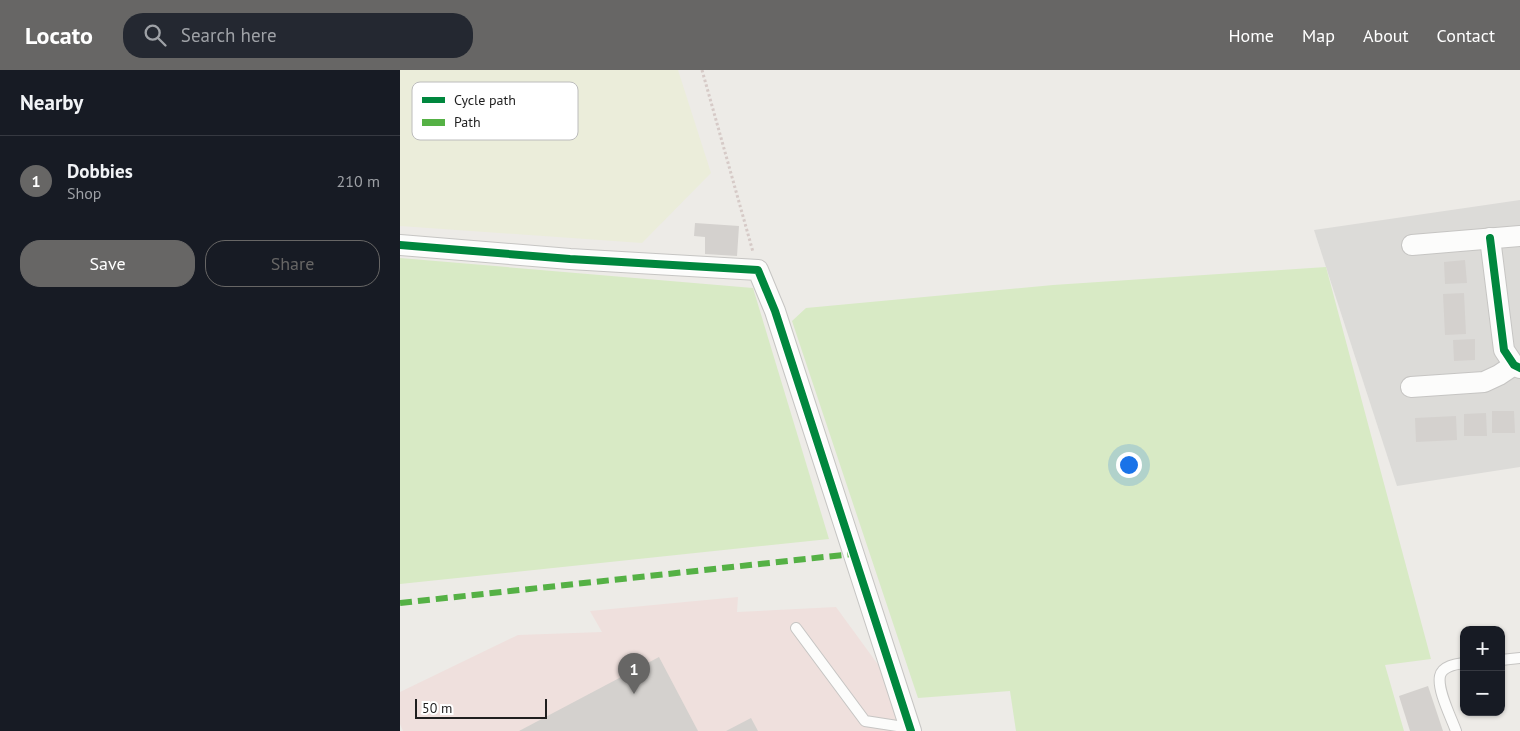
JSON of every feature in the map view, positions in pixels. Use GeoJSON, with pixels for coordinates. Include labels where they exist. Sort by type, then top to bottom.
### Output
{"type":"FeatureCollection","features":[{"type":"Feature","properties":{"kind":"street"},"geometry":{"type":"LineString","coordinates":[[1412,245],[1520,236]]}},
{"type":"Feature","properties":{"kind":"street"},"geometry":{"type":"LineString","coordinates":[[1412,386],[1484,382],[1517,366],[1504,350],[1490,238]]}},
{"type":"Feature","properties":{"kind":"street"},"geometry":{"type":"LineString","coordinates":[[400,245],[570,259],[758,270],[775,311],[910,729]]}},
{"type":"Feature","properties":{"kind":"lane"},"geometry":{"type":"LineString","coordinates":[[796,628],[866,721],[910,729]]}},
{"type":"Feature","properties":{"kind":"lane"},"geometry":{"type":"LineString","coordinates":[[1505,660],[1520,658]]}},
{"type":"Feature","properties":{"kind":"lane"},"geometry":{"type":"LineString","coordinates":[[1456,731],[1442,691],[1440,676],[1449,666],[1460,664]]}},
{"type":"Feature","properties":{"kind":"path"},"geometry":{"type":"LineString","coordinates":[[702,70],[758,270]]}},
{"type":"Feature","properties":{"kind":"shaded area"},"geometry":{"type":"Polygon","coordinates":[[[1520,200],[1520,467],[1397,486],[1314,230],[1520,200]]]}},
{"type":"Feature","properties":{"kind":"shaded area"},"geometry":{"type":"Polygon","coordinates":[[[738,597],[737,612],[836,607],[898,692],[911,731],[403,731],[400,724],[400,692],[518,635],[602,632],[590,611],[738,597]]]}},
{"type":"Feature","properties":{"kind":"green space"},"geometry":{"type":"Polygon","coordinates":[[[400,70],[678,70],[711,173],[642,243],[400,226],[400,70]]]}},
{"type":"Feature","properties":{"kind":"green space"},"geometry":{"type":"Polygon","coordinates":[[[400,258],[753,288],[829,539],[400,584],[400,258]]]}},
{"type":"Feature","properties":{"kind":"green space"},"geometry":{"type":"Polygon","coordinates":[[[1326,267],[1431,659],[1385,665],[1404,731],[1016,731],[1010,691],[918,698],[792,321],[806,308],[1053,285],[1326,267]]]}},
{"type":"Feature","properties":{"kind":"building"},"geometry":{"type":"Polygon","coordinates":[[[695,223],[739,226],[737,256],[705,254],[705,237],[694,236],[695,223]]]}},
{"type":"Feature","properties":{"kind":"building"},"geometry":{"type":"Polygon","coordinates":[[[1465,260],[1467,283],[1445,284],[1444,262],[1465,260]]]}},
{"type":"Feature","properties":{"kind":"building"},"geometry":{"type":"Polygon","coordinates":[[[1464,293],[1466,334],[1445,335],[1443,294],[1464,293]]]}},
{"type":"Feature","properties":{"kind":"building"},"geometry":{"type":"Polygon","coordinates":[[[1475,339],[1475,360],[1454,361],[1453,340],[1475,339]]]}},
{"type":"Feature","properties":{"kind":"building"},"geometry":{"type":"Polygon","coordinates":[[[1492,411],[1514,411],[1515,433],[1492,433],[1492,411]]]}},
{"type":"Feature","properties":{"kind":"building"},"geometry":{"type":"Polygon","coordinates":[[[1486,413],[1487,436],[1464,436],[1464,414],[1486,413]]]}},
{"type":"Feature","properties":{"kind":"building"},"geometry":{"type":"Polygon","coordinates":[[[1456,416],[1457,440],[1416,442],[1415,418],[1456,416]]]}},
{"type":"Feature","properties":{"kind":"building"},"geometry":{"type":"Polygon","coordinates":[[[659,657],[698,731],[519,731],[659,657]]]}},
{"type":"Feature","properties":{"kind":"building"},"geometry":{"type":"Polygon","coordinates":[[[1428,686],[1443,731],[1410,731],[1399,696],[1428,686]]]}},
{"type":"Feature","properties":{"kind":"building"},"geometry":{"type":"Polygon","coordinates":[[[751,718],[758,731],[726,731],[751,718]]]}},
{"type":"Feature","properties":{"kind":"marked path"},"geometry":{"type":"LineString","coordinates":[[400,603],[852,554]]}},
{"type":"Feature","properties":{"kind":"cycle path"},"geometry":{"type":"LineString","coordinates":[[1490,238],[1504,350],[1514,365],[1520,368]]}},
{"type":"Feature","properties":{"kind":"cycle path"},"geometry":{"type":"LineString","coordinates":[[400,245],[570,259],[758,270],[775,311],[911,731]]}},
{"type":"Feature","properties":{"kind":"place","name":"Dobbies"},"geometry":{"type":"Point","coordinates":[634,694]}}]}
